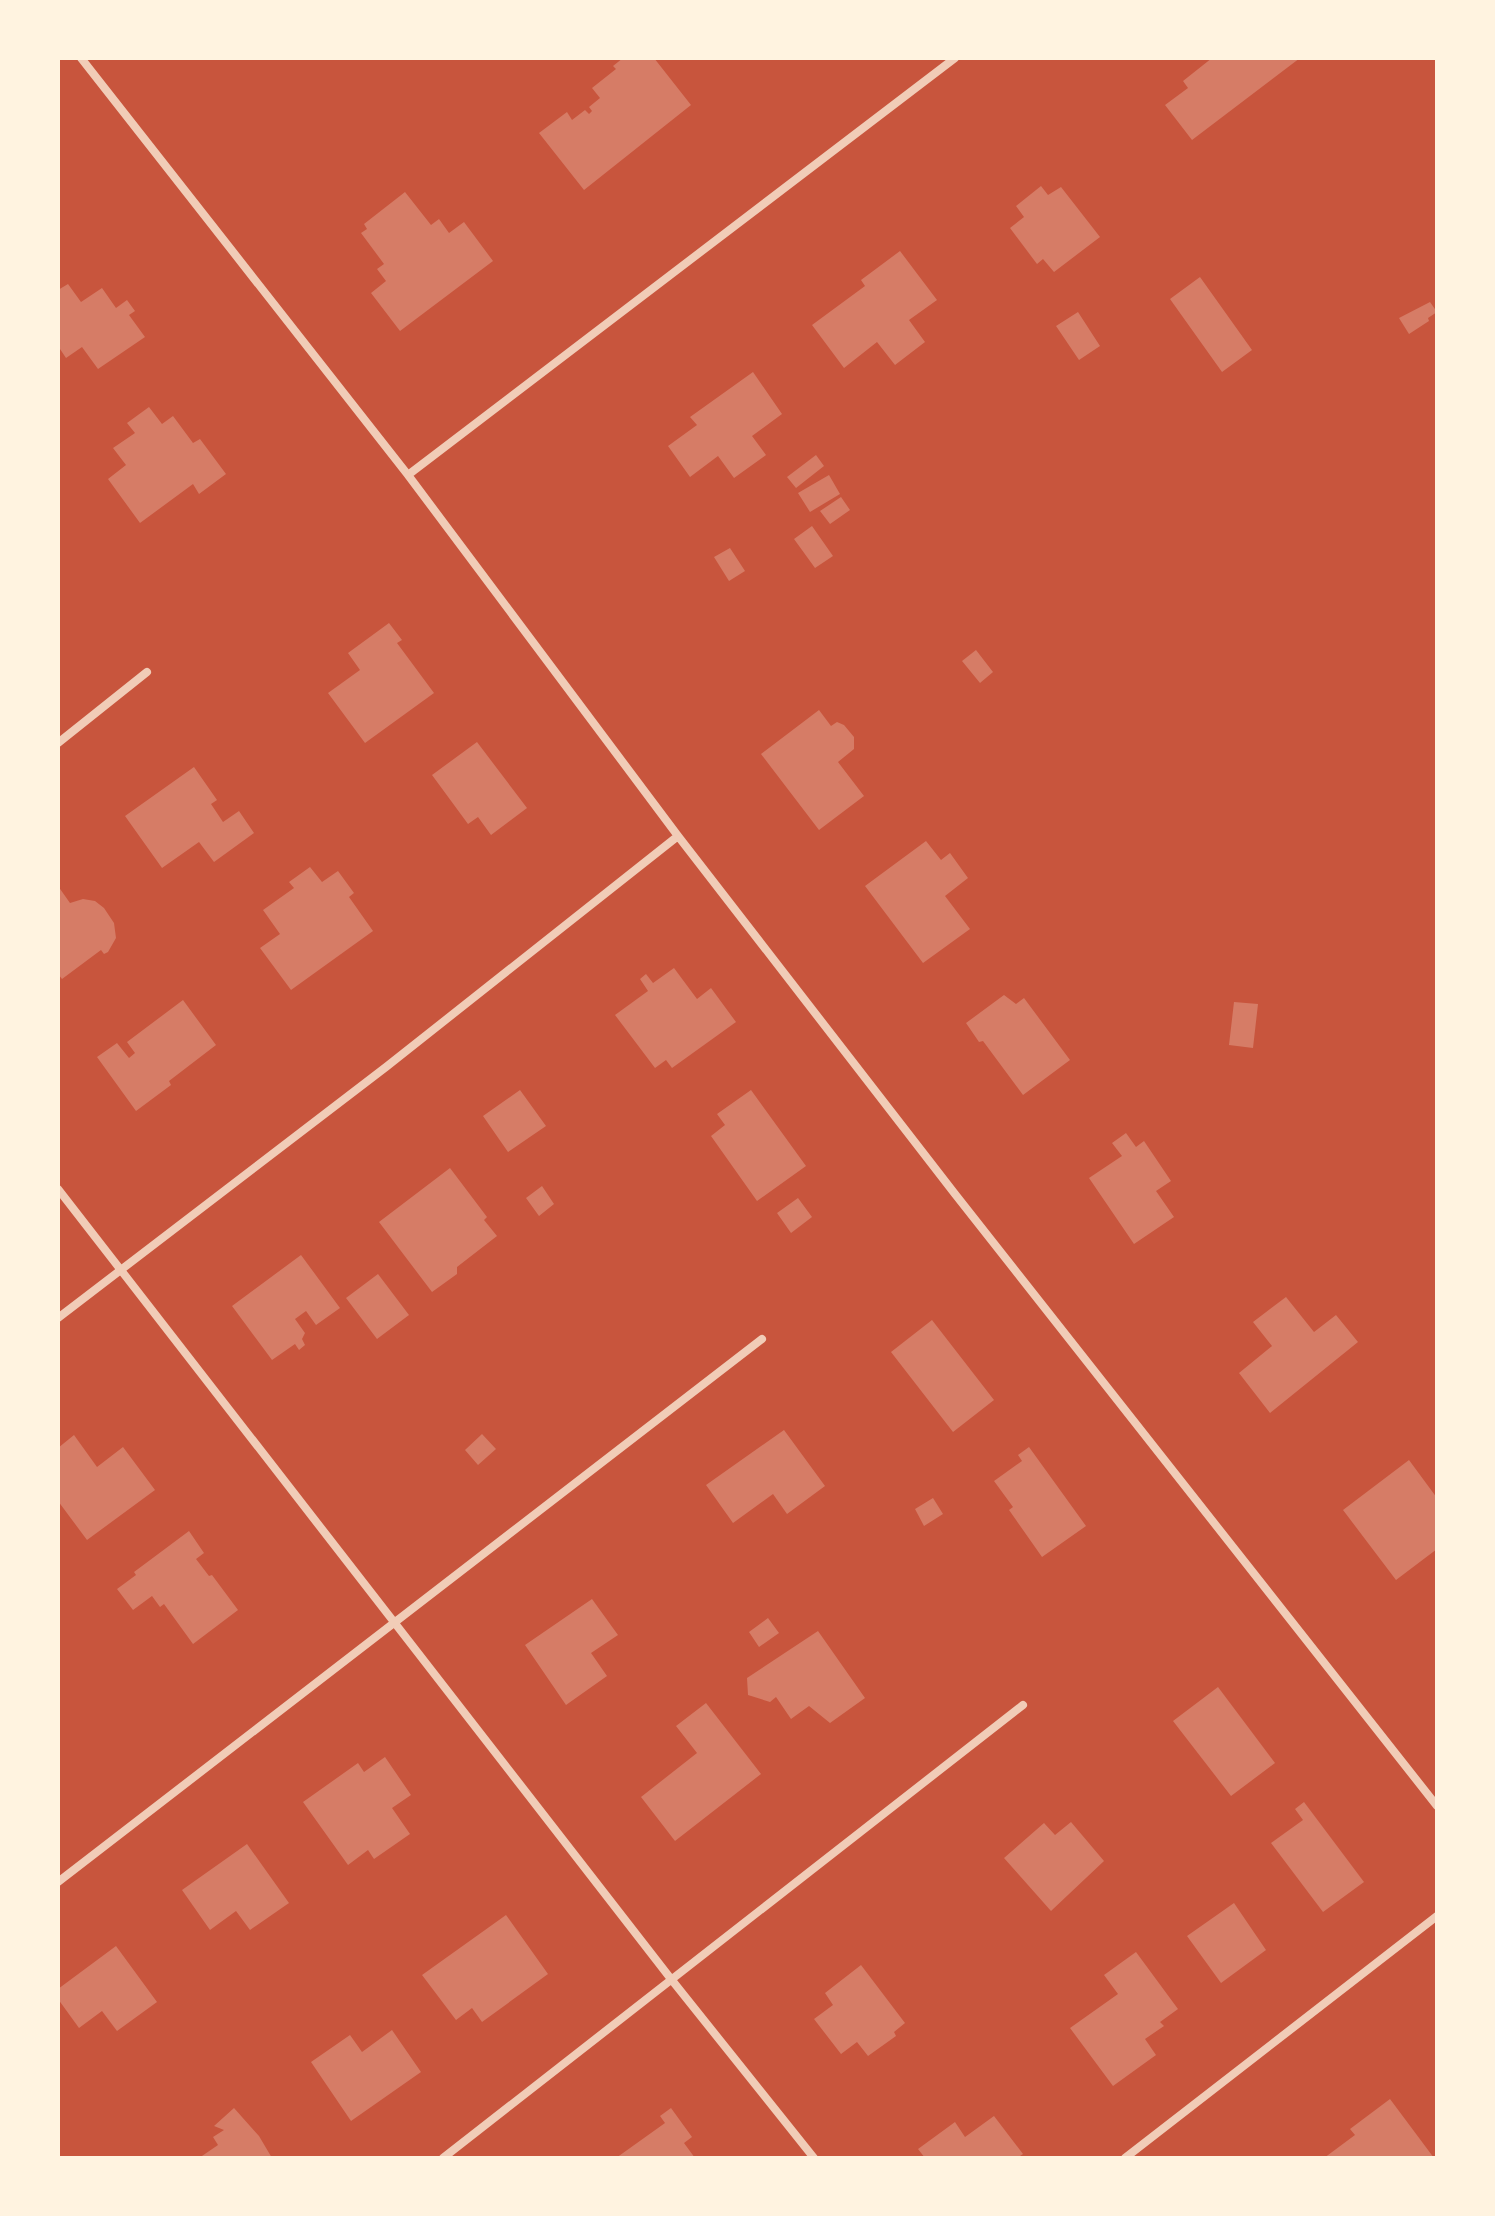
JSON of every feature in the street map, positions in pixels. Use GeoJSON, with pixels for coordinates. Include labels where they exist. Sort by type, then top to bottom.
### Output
{"type":"FeatureCollection","features":[{"type":"Feature","properties":{"kind":"street"},"geometry":{"type":"LineString","coordinates":[[81,58],[408,475],[678,836],[955,1194],[1437,1806]]}},
{"type":"Feature","properties":{"kind":"street"},"geometry":{"type":"LineString","coordinates":[[408,475],[955,58]]}},
{"type":"Feature","properties":{"kind":"street"},"geometry":{"type":"LineString","coordinates":[[58,743],[147,672]]}},
{"type":"Feature","properties":{"kind":"street"},"geometry":{"type":"LineString","coordinates":[[58,1318],[374,1077],[678,836]]}},
{"type":"Feature","properties":{"kind":"street"},"geometry":{"type":"LineString","coordinates":[[58,1189],[671,1979],[814,2158]]}},
{"type":"Feature","properties":{"kind":"street"},"geometry":{"type":"LineString","coordinates":[[58,1882],[762,1339]]}},
{"type":"Feature","properties":{"kind":"street"},"geometry":{"type":"LineString","coordinates":[[443,2158],[1023,1705]]}},
{"type":"Feature","properties":{"kind":"street"},"geometry":{"type":"LineString","coordinates":[[1125,2158],[1437,1916]]}},
{"type":"Feature","properties":{"kind":"building"},"geometry":{"type":"Polygon","coordinates":[[[623,58],[654,58],[691,105],[584,190],[539,133],[567,112],[572,120],[585,110],[589,114],[592,111],[589,107],[600,98],[592,88],[616,69],[613,66],[623,58]]]}},
{"type":"Feature","properties":{"kind":"building"},"geometry":{"type":"Polygon","coordinates":[[[1212,58],[1300,58],[1192,140],[1165,105],[1188,88],[1183,81],[1212,58]]]}},
{"type":"Feature","properties":{"kind":"building"},"geometry":{"type":"Polygon","coordinates":[[[1041,186],[1048,195],[1061,187],[1100,237],[1054,272],[1043,259],[1037,264],[1010,228],[1024,217],[1016,206],[1041,186]]]}},
{"type":"Feature","properties":{"kind":"building"},"geometry":{"type":"Polygon","coordinates":[[[405,192],[431,225],[439,219],[449,233],[464,222],[493,261],[400,331],[371,293],[386,281],[377,269],[384,264],[361,233],[367,229],[364,224],[405,192]]]}},
{"type":"Feature","properties":{"kind":"building"},"geometry":{"type":"Polygon","coordinates":[[[900,251],[937,300],[909,320],[925,342],[895,365],[877,342],[844,368],[812,325],[865,286],[861,280],[900,251]]]}},
{"type":"Feature","properties":{"kind":"building"},"geometry":{"type":"Polygon","coordinates":[[[1200,277],[1252,350],[1222,372],[1170,299],[1200,277]]]}},
{"type":"Feature","properties":{"kind":"building"},"geometry":{"type":"Polygon","coordinates":[[[68,284],[81,302],[102,288],[116,308],[127,300],[135,311],[129,315],[145,337],[98,369],[82,347],[66,358],[58,346],[58,290],[68,284]]]}},
{"type":"Feature","properties":{"kind":"building"},"geometry":{"type":"Polygon","coordinates":[[[1430,302],[1437,312],[1409,334],[1399,318],[1430,302]]]}},
{"type":"Feature","properties":{"kind":"building"},"geometry":{"type":"Polygon","coordinates":[[[1078,312],[1100,346],[1079,360],[1056,326],[1078,312]]]}},
{"type":"Feature","properties":{"kind":"building"},"geometry":{"type":"Polygon","coordinates":[[[753,372],[782,414],[752,436],[766,455],[734,478],[718,456],[690,477],[668,446],[697,425],[690,417],[753,372]]]}},
{"type":"Feature","properties":{"kind":"building"},"geometry":{"type":"Polygon","coordinates":[[[149,407],[162,424],[173,416],[193,443],[200,439],[226,474],[199,494],[193,484],[140,523],[108,479],[126,465],[113,448],[135,433],[127,423],[149,407]]]}},
{"type":"Feature","properties":{"kind":"building"},"geometry":{"type":"Polygon","coordinates":[[[816,455],[824,466],[796,488],[787,477],[816,455]]]}},
{"type":"Feature","properties":{"kind":"building"},"geometry":{"type":"Polygon","coordinates":[[[829,475],[840,494],[810,512],[798,493],[829,475]]]}},
{"type":"Feature","properties":{"kind":"building"},"geometry":{"type":"Polygon","coordinates":[[[841,497],[850,510],[830,524],[820,511],[841,497]]]}},
{"type":"Feature","properties":{"kind":"building"},"geometry":{"type":"Polygon","coordinates":[[[812,526],[833,556],[815,568],[794,539],[812,526]]]}},
{"type":"Feature","properties":{"kind":"building"},"geometry":{"type":"Polygon","coordinates":[[[730,548],[745,571],[729,581],[714,557],[730,548]]]}},
{"type":"Feature","properties":{"kind":"building"},"geometry":{"type":"Polygon","coordinates":[[[389,623],[402,640],[397,643],[434,693],[365,743],[328,693],[360,670],[348,653],[389,623]]]}},
{"type":"Feature","properties":{"kind":"building"},"geometry":{"type":"Polygon","coordinates":[[[976,650],[993,672],[980,683],[962,661],[976,650]]]}},
{"type":"Feature","properties":{"kind":"building"},"geometry":{"type":"Polygon","coordinates":[[[819,710],[831,726],[837,722],[844,725],[854,737],[854,749],[838,762],[864,796],[819,830],[761,754],[819,710]]]}},
{"type":"Feature","properties":{"kind":"building"},"geometry":{"type":"Polygon","coordinates":[[[477,742],[527,808],[491,835],[478,817],[468,824],[432,775],[477,742]]]}},
{"type":"Feature","properties":{"kind":"building"},"geometry":{"type":"Polygon","coordinates":[[[194,767],[217,800],[211,804],[223,822],[239,811],[254,833],[214,862],[199,842],[162,868],[125,816],[194,767]]]}},
{"type":"Feature","properties":{"kind":"building"},"geometry":{"type":"Polygon","coordinates":[[[926,841],[941,860],[950,853],[968,878],[945,896],[970,929],[923,963],[865,886],[926,841]]]}},
{"type":"Feature","properties":{"kind":"building"},"geometry":{"type":"Polygon","coordinates":[[[310,867],[322,882],[338,871],[354,893],[349,897],[373,931],[291,990],[260,948],[280,934],[263,910],[294,888],[289,882],[310,867]]]}},
{"type":"Feature","properties":{"kind":"building"},"geometry":{"type":"Polygon","coordinates":[[[58,886],[70,903],[83,899],[95,901],[104,908],[114,923],[116,938],[108,952],[104,954],[101,950],[62,979],[58,974],[58,886]]]}},
{"type":"Feature","properties":{"kind":"building"},"geometry":{"type":"Polygon","coordinates":[[[674,968],[697,999],[711,988],[736,1022],[672,1068],[666,1060],[655,1068],[615,1015],[648,991],[640,979],[646,974],[653,983],[674,968]]]}},
{"type":"Feature","properties":{"kind":"building"},"geometry":{"type":"Polygon","coordinates":[[[1004,995],[1016,1004],[1024,998],[1070,1060],[1023,1095],[966,1023],[1004,995]]]}},
{"type":"Feature","properties":{"kind":"building"},"geometry":{"type":"Polygon","coordinates":[[[183,1000],[216,1045],[136,1111],[97,1057],[117,1043],[129,1058],[135,1053],[127,1042],[183,1000]]]}},
{"type":"Feature","properties":{"kind":"building"},"geometry":{"type":"Polygon","coordinates":[[[1234,1002],[1258,1004],[1253,1048],[1229,1045],[1234,1002]]]}},
{"type":"Feature","properties":{"kind":"building"},"geometry":{"type":"Polygon","coordinates":[[[520,1090],[546,1126],[508,1152],[483,1116],[520,1090]]]}},
{"type":"Feature","properties":{"kind":"building"},"geometry":{"type":"Polygon","coordinates":[[[751,1090],[806,1166],[757,1201],[711,1136],[725,1125],[717,1114],[751,1090]]]}},
{"type":"Feature","properties":{"kind":"building"},"geometry":{"type":"Polygon","coordinates":[[[1126,1133],[1136,1147],[1144,1141],[1171,1181],[1156,1191],[1174,1217],[1134,1244],[1089,1178],[1122,1156],[1112,1143],[1126,1133]]]}},
{"type":"Feature","properties":{"kind":"building"},"geometry":{"type":"Polygon","coordinates":[[[450,1168],[487,1217],[484,1220],[497,1236],[457,1267],[457,1274],[432,1292],[379,1222],[450,1168]]]}},
{"type":"Feature","properties":{"kind":"building"},"geometry":{"type":"Polygon","coordinates":[[[542,1186],[554,1204],[539,1216],[526,1198],[542,1186]]]}},
{"type":"Feature","properties":{"kind":"building"},"geometry":{"type":"Polygon","coordinates":[[[798,1198],[812,1217],[791,1233],[777,1213],[798,1198]]]}},
{"type":"Feature","properties":{"kind":"building"},"geometry":{"type":"Polygon","coordinates":[[[301,1255],[340,1308],[316,1325],[306,1311],[295,1319],[305,1333],[302,1339],[305,1345],[299,1350],[295,1344],[272,1360],[232,1306],[301,1255]]]}},
{"type":"Feature","properties":{"kind":"building"},"geometry":{"type":"Polygon","coordinates":[[[378,1274],[409,1315],[377,1339],[346,1298],[378,1274]]]}},
{"type":"Feature","properties":{"kind":"building"},"geometry":{"type":"Polygon","coordinates":[[[1286,1297],[1314,1332],[1336,1315],[1358,1342],[1270,1413],[1239,1373],[1272,1346],[1253,1322],[1286,1297]]]}},
{"type":"Feature","properties":{"kind":"building"},"geometry":{"type":"Polygon","coordinates":[[[932,1320],[994,1400],[953,1432],[891,1352],[932,1320]]]}},
{"type":"Feature","properties":{"kind":"building"},"geometry":{"type":"Polygon","coordinates":[[[784,1430],[825,1486],[787,1514],[773,1494],[733,1523],[706,1485],[784,1430]]]}},
{"type":"Feature","properties":{"kind":"building"},"geometry":{"type":"Polygon","coordinates":[[[482,1434],[496,1449],[478,1465],[465,1450],[482,1434]]]}},
{"type":"Feature","properties":{"kind":"building"},"geometry":{"type":"Polygon","coordinates":[[[74,1435],[97,1467],[123,1447],[155,1490],[87,1540],[58,1501],[58,1448],[74,1435]]]}},
{"type":"Feature","properties":{"kind":"building"},"geometry":{"type":"Polygon","coordinates":[[[1029,1447],[1086,1526],[1042,1557],[1009,1510],[1013,1507],[994,1481],[1022,1461],[1018,1455],[1029,1447]]]}},
{"type":"Feature","properties":{"kind":"building"},"geometry":{"type":"Polygon","coordinates":[[[1409,1460],[1437,1498],[1437,1549],[1396,1580],[1343,1510],[1409,1460]]]}},
{"type":"Feature","properties":{"kind":"building"},"geometry":{"type":"Polygon","coordinates":[[[933,1498],[943,1514],[924,1526],[915,1509],[933,1498]]]}},
{"type":"Feature","properties":{"kind":"building"},"geometry":{"type":"Polygon","coordinates":[[[189,1531],[204,1553],[196,1559],[238,1610],[193,1644],[164,1604],[160,1607],[152,1596],[133,1610],[117,1589],[136,1575],[134,1572],[189,1531]]]}},
{"type":"Feature","properties":{"kind":"building"},"geometry":{"type":"Polygon","coordinates":[[[592,1599],[618,1635],[591,1653],[607,1676],[566,1705],[525,1645],[592,1599]]]}},
{"type":"Feature","properties":{"kind":"building"},"geometry":{"type":"Polygon","coordinates":[[[768,1618],[779,1633],[759,1647],[749,1632],[768,1618]]]}},
{"type":"Feature","properties":{"kind":"building"},"geometry":{"type":"Polygon","coordinates":[[[818,1631],[865,1698],[830,1723],[809,1706],[791,1719],[776,1697],[770,1702],[748,1695],[747,1678],[818,1631]]]}},
{"type":"Feature","properties":{"kind":"building"},"geometry":{"type":"Polygon","coordinates":[[[1218,1687],[1275,1763],[1231,1796],[1173,1721],[1218,1687]]]}},
{"type":"Feature","properties":{"kind":"building"},"geometry":{"type":"Polygon","coordinates":[[[706,1703],[761,1774],[675,1841],[641,1797],[697,1753],[676,1726],[706,1703]]]}},
{"type":"Feature","properties":{"kind":"building"},"geometry":{"type":"Polygon","coordinates":[[[385,1757],[411,1795],[392,1808],[410,1834],[374,1859],[368,1850],[348,1865],[303,1802],[358,1763],[364,1772],[385,1757]]]}},
{"type":"Feature","properties":{"kind":"building"},"geometry":{"type":"Polygon","coordinates":[[[1304,1802],[1364,1882],[1323,1912],[1271,1843],[1303,1820],[1295,1809],[1304,1802]]]}},
{"type":"Feature","properties":{"kind":"building"},"geometry":{"type":"Polygon","coordinates":[[[1071,1822],[1104,1861],[1051,1911],[1004,1858],[1044,1823],[1055,1835],[1071,1822]]]}},
{"type":"Feature","properties":{"kind":"building"},"geometry":{"type":"Polygon","coordinates":[[[247,1844],[289,1903],[250,1930],[236,1911],[210,1930],[182,1890],[247,1844]]]}},
{"type":"Feature","properties":{"kind":"building"},"geometry":{"type":"Polygon","coordinates":[[[1234,1903],[1266,1950],[1221,1983],[1187,1936],[1234,1903]]]}},
{"type":"Feature","properties":{"kind":"building"},"geometry":{"type":"Polygon","coordinates":[[[506,1915],[548,1974],[482,2022],[472,2008],[456,2020],[422,1975],[506,1915]]]}},
{"type":"Feature","properties":{"kind":"building"},"geometry":{"type":"Polygon","coordinates":[[[116,1946],[157,2002],[117,2031],[102,2011],[79,2028],[58,1999],[58,1989],[116,1946]]]}},
{"type":"Feature","properties":{"kind":"building"},"geometry":{"type":"Polygon","coordinates":[[[1136,1952],[1178,2009],[1160,2022],[1164,2026],[1145,2039],[1156,2055],[1113,2086],[1070,2028],[1118,1994],[1104,1975],[1136,1952]]]}},
{"type":"Feature","properties":{"kind":"building"},"geometry":{"type":"Polygon","coordinates":[[[861,1965],[905,2023],[894,2032],[896,2036],[868,2056],[857,2042],[841,2054],[814,2019],[833,2005],[825,1993],[861,1965]]]}},
{"type":"Feature","properties":{"kind":"building"},"geometry":{"type":"Polygon","coordinates":[[[392,2030],[421,2072],[351,2121],[311,2062],[350,2035],[362,2052],[392,2030]]]}},
{"type":"Feature","properties":{"kind":"building"},"geometry":{"type":"Polygon","coordinates":[[[1390,2099],[1434,2158],[1324,2158],[1355,2135],[1350,2129],[1390,2099]]]}},
{"type":"Feature","properties":{"kind":"building"},"geometry":{"type":"Polygon","coordinates":[[[234,2108],[259,2136],[272,2158],[199,2158],[218,2145],[213,2137],[224,2130],[214,2126],[234,2108]]]}},
{"type":"Feature","properties":{"kind":"building"},"geometry":{"type":"Polygon","coordinates":[[[671,2108],[692,2137],[684,2143],[695,2158],[616,2158],[665,2123],[660,2116],[671,2108]]]}},
{"type":"Feature","properties":{"kind":"building"},"geometry":{"type":"Polygon","coordinates":[[[994,2116],[1023,2154],[1017,2158],[925,2158],[918,2149],[955,2122],[965,2137],[994,2116]]]}}]}
